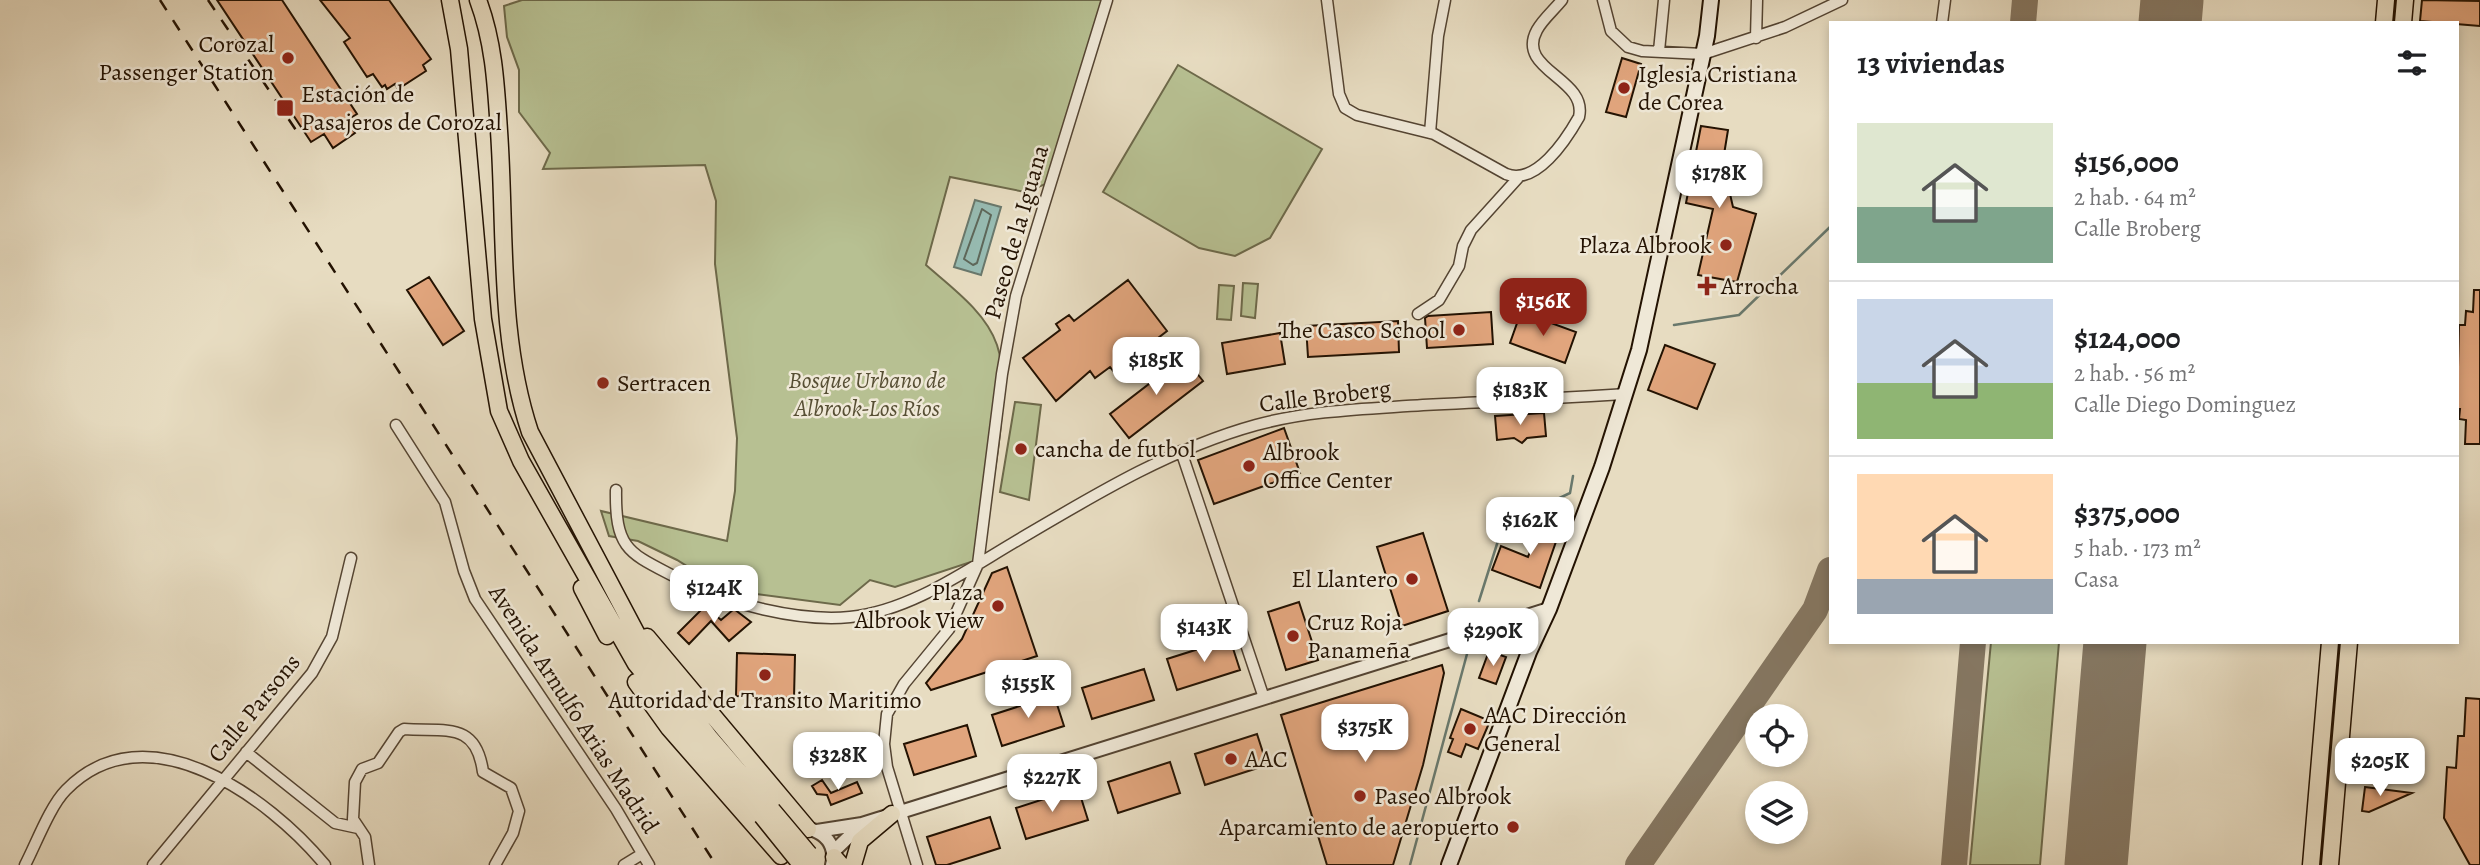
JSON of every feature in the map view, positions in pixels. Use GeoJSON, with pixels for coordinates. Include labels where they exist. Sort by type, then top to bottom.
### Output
{"type":"FeatureCollection","features":[{"type":"Feature","properties":{"kind":"main road"},"geometry":{"type":"LineString","coordinates":[[450,0],[459,49],[488,361],[499,411],[521,461],[636,664],[802,865]]}},
{"type":"Feature","properties":{"kind":"main road"},"geometry":{"type":"LineString","coordinates":[[478,0],[495,65],[508,342],[516,392],[530,432],[650,659],[710,738],[761,815],[780,862]]}},
{"type":"Feature","properties":{"kind":"main road"},"geometry":{"type":"LineString","coordinates":[[1449,865],[1549,609],[1626,394],[1648,313],[1703,54],[1711,0]]}},
{"type":"Feature","properties":{"kind":"main road"},"geometry":{"type":"LineString","coordinates":[[2384,21],[2386,0]]}},
{"type":"Feature","properties":{"kind":"main road"},"geometry":{"type":"LineString","coordinates":[[2403,21],[2405,0]]}},
{"type":"Feature","properties":{"kind":"main road"},"geometry":{"type":"LineString","coordinates":[[604,575],[685,686],[813,830]]}},
{"type":"Feature","properties":{"kind":"main road"},"geometry":{"type":"LineString","coordinates":[[1510,621],[1527,641],[1530,652]]}},
{"type":"Feature","properties":{"kind":"main road"},"geometry":{"type":"LineString","coordinates":[[2311,865],[2330,644]]}},
{"type":"Feature","properties":{"kind":"main road"},"geometry":{"type":"LineString","coordinates":[[2330,865],[2348,644]]}},
{"type":"Feature","properties":{"kind":"main road"},"geometry":{"type":"LineString","coordinates":[[761,815],[764,824],[775,819],[781,810],[779,794]]}},
{"type":"Feature","properties":{"kind":"main road"},"geometry":{"type":"LineString","coordinates":[[853,865],[860,841],[896,813]]}},
{"type":"Feature","properties":{"kind":"main road"},"geometry":{"type":"LineString","coordinates":[[761,815],[819,865]]}},
{"type":"Feature","properties":{"kind":"street","name":"Paseo de la Iguana"},"geometry":{"type":"LineString","coordinates":[[917,865],[896,813],[884,750],[887,714],[904,684],[949,629],[978,564],[1002,374],[1016,296],[1107,0]]}},
{"type":"Feature","properties":{"kind":"street"},"geometry":{"type":"LineString","coordinates":[[1327,0],[1339,94],[1345,108],[1357,115],[1430,133],[1518,178]]}},
{"type":"Feature","properties":{"kind":"street"},"geometry":{"type":"LineString","coordinates":[[1430,133],[1438,36],[1445,0]]}},
{"type":"Feature","properties":{"kind":"street"},"geometry":{"type":"LineString","coordinates":[[1418,314],[1440,300],[1459,266],[1463,246],[1471,230],[1518,178],[1539,169],[1579,117],[1577,95],[1540,62],[1534,47],[1538,28],[1562,0]]}},
{"type":"Feature","properties":{"kind":"street"},"geometry":{"type":"LineString","coordinates":[[1603,0],[1611,31],[1619,41],[1633,49],[1703,54],[1756,38],[1842,0]]}},
{"type":"Feature","properties":{"kind":"street"},"geometry":{"type":"LineString","coordinates":[[1660,51],[1664,0]]}},
{"type":"Feature","properties":{"kind":"street"},"geometry":{"type":"LineString","coordinates":[[1756,38],[1757,0]]}},
{"type":"Feature","properties":{"kind":"street"},"geometry":{"type":"LineString","coordinates":[[1942,21],[1945,0]]}},
{"type":"Feature","properties":{"kind":"street","name":"Calle Broberg"},"geometry":{"type":"LineString","coordinates":[[616,490],[617,526],[630,551],[715,595],[785,612],[849,617],[883,610],[926,592],[1133,474],[1181,451],[1255,425],[1313,413],[1626,394]]}},
{"type":"Feature","properties":{"kind":"street","name":"Avenida Arnulfo Arias Madrid"},"geometry":{"type":"LineString","coordinates":[[396,425],[445,502],[464,571],[475,599],[616,809],[649,865]]}},
{"type":"Feature","properties":{"kind":"street"},"geometry":{"type":"LineString","coordinates":[[1181,451],[1264,698]]}},
{"type":"Feature","properties":{"kind":"street","name":"Calle Parsons"},"geometry":{"type":"LineString","coordinates":[[153,865],[319,661],[332,637],[351,558]]}},
{"type":"Feature","properties":{"kind":"street"},"geometry":{"type":"LineString","coordinates":[[780,862],[786,840],[800,830],[862,824],[1549,609]]}},
{"type":"Feature","properties":{"kind":"street"},"geometry":{"type":"LineString","coordinates":[[369,865],[368,845],[353,819],[357,776],[362,769],[385,757],[399,732],[404,729],[461,733],[471,738],[480,751],[483,772],[511,788],[519,811],[513,833],[495,865]]}},
{"type":"Feature","properties":{"kind":"street"},"geometry":{"type":"LineString","coordinates":[[246,752],[335,823],[358,828]]}},
{"type":"Feature","properties":{"kind":"street"},"geometry":{"type":"LineString","coordinates":[[25,865],[64,791],[96,766],[137,756],[172,760],[223,779],[300,835],[325,865]]}},
{"type":"Feature","properties":{"kind":"street"},"geometry":{"type":"LineString","coordinates":[[835,860],[862,824]]}},
{"type":"Feature","properties":{"kind":"street"},"geometry":{"type":"LineString","coordinates":[[813,830],[827,838],[835,860]]}},
{"type":"Feature","properties":{"kind":"street"},"geometry":{"type":"LineString","coordinates":[[624,865],[642,854]]}},
{"type":"Feature","properties":{"kind":"green space","name":"Bosque Urbano de Albrook-Los Ríos"},"geometry":{"type":"Polygon","coordinates":[[[522,0],[1104,0],[1051,182],[1025,192],[950,177],[926,265],[967,301],[985,322],[997,345],[1001,366],[1003,392],[998,450],[980,559],[895,587],[870,580],[840,605],[725,590],[677,560],[638,541],[609,536],[601,511],[727,541],[735,491],[737,438],[715,264],[716,201],[705,165],[543,169],[550,153],[519,112],[519,70],[507,37],[504,6],[522,0]]]}},
{"type":"Feature","properties":{"kind":"green space"},"geometry":{"type":"Polygon","coordinates":[[[1178,65],[1322,149],[1270,238],[1235,256],[1199,248],[1103,192],[1178,65]]]}},
{"type":"Feature","properties":{"kind":"green space"},"geometry":{"type":"Polygon","coordinates":[[[1243,283],[1258,284],[1255,318],[1241,316],[1243,283]]]}},
{"type":"Feature","properties":{"kind":"green space"},"geometry":{"type":"Polygon","coordinates":[[[1219,285],[1234,286],[1231,320],[1217,319],[1219,285]]]}},
{"type":"Feature","properties":{"kind":"green space","name":"cancha de futbol"},"geometry":{"type":"Polygon","coordinates":[[[1015,402],[1041,405],[1029,500],[1000,492],[1015,402]]]}},
{"type":"Feature","properties":{"kind":"green space"},"geometry":{"type":"Polygon","coordinates":[[[1991,644],[2059,644],[2040,865],[1970,865],[1991,644]]]}},
{"type":"Feature","properties":{"kind":"water"},"geometry":{"type":"Polygon","coordinates":[[[975,200],[1001,207],[981,275],[954,267],[975,200]]]}},
{"type":"Feature","properties":{"kind":"building","name":"Corozal Passenger Station"},"geometry":{"type":"Polygon","coordinates":[[[217,0],[282,0],[357,114],[347,120],[355,133],[333,148],[324,134],[311,142],[217,0]]]}},
{"type":"Feature","properties":{"kind":"building","name":"Corozal Passenger Station"},"geometry":{"type":"Polygon","coordinates":[[[320,0],[389,0],[431,59],[423,65],[426,71],[398,89],[395,84],[387,89],[385,85],[382,87],[373,74],[367,77],[344,42],[350,38],[320,0]]]}},
{"type":"Feature","properties":{"kind":"building"},"geometry":{"type":"Polygon","coordinates":[[[2422,0],[2480,1],[2480,26],[2459,24],[2459,21],[2420,21],[2422,0]]]}},
{"type":"Feature","properties":{"kind":"building","name":"Iglesia Cristiana de Corea"},"geometry":{"type":"Polygon","coordinates":[[[1622,58],[1641,64],[1626,117],[1606,112],[1622,58]]]}},
{"type":"Feature","properties":{"kind":"building","name":"Plaza Albrook"},"geometry":{"type":"Polygon","coordinates":[[[1701,126],[1728,130],[1720,179],[1727,181],[1733,207],[1756,214],[1737,282],[1698,275],[1713,209],[1686,203],[1701,126]]]}},
{"type":"Feature","properties":{"kind":"building"},"geometry":{"type":"Polygon","coordinates":[[[429,277],[464,331],[443,345],[407,290],[429,277]]]}},
{"type":"Feature","properties":{"kind":"building"},"geometry":{"type":"Polygon","coordinates":[[[1128,280],[1167,331],[1114,372],[1110,367],[1095,378],[1090,371],[1056,401],[1023,358],[1060,330],[1056,324],[1069,315],[1074,321],[1128,280]]]}},
{"type":"Feature","properties":{"kind":"building"},"geometry":{"type":"Polygon","coordinates":[[[2474,290],[2480,290],[2480,444],[2465,444],[2466,420],[2459,419],[2459,325],[2465,325],[2466,311],[2473,312],[2474,290]]]}},
{"type":"Feature","properties":{"kind":"building","name":"The Casco School"},"geometry":{"type":"Polygon","coordinates":[[[1491,312],[1493,344],[1427,348],[1425,318],[1428,316],[1491,312]]]}},
{"type":"Feature","properties":{"kind":"building"},"geometry":{"type":"Polygon","coordinates":[[[1521,312],[1576,332],[1565,363],[1510,343],[1521,312]]]}},
{"type":"Feature","properties":{"kind":"building"},"geometry":{"type":"Polygon","coordinates":[[[1398,321],[1399,352],[1308,357],[1306,326],[1398,321]]]}},
{"type":"Feature","properties":{"kind":"building"},"geometry":{"type":"Polygon","coordinates":[[[1280,333],[1285,364],[1227,374],[1222,343],[1280,333]]]}},
{"type":"Feature","properties":{"kind":"building"},"geometry":{"type":"Polygon","coordinates":[[[1665,345],[1715,364],[1697,409],[1648,390],[1665,345]]]}},
{"type":"Feature","properties":{"kind":"building"},"geometry":{"type":"Polygon","coordinates":[[[1184,357],[1203,381],[1129,438],[1110,414],[1184,357]]]}},
{"type":"Feature","properties":{"kind":"building"},"geometry":{"type":"Polygon","coordinates":[[[1544,413],[1546,436],[1527,438],[1522,443],[1514,438],[1497,440],[1495,416],[1544,413]]]}},
{"type":"Feature","properties":{"kind":"building","name":"Albrook Office Center"},"geometry":{"type":"Polygon","coordinates":[[[1284,428],[1300,473],[1214,504],[1198,460],[1284,428]]]}},
{"type":"Feature","properties":{"kind":"building"},"geometry":{"type":"Polygon","coordinates":[[[1542,520],[1561,527],[1540,588],[1492,570],[1501,546],[1528,557],[1542,520]]]}},
{"type":"Feature","properties":{"kind":"building","name":"El Llantero"},"geometry":{"type":"Polygon","coordinates":[[[1423,533],[1448,611],[1402,626],[1377,547],[1423,533]]]}},
{"type":"Feature","properties":{"kind":"building","name":"Plaza Albrook View"},"geometry":{"type":"Polygon","coordinates":[[[1007,567],[1037,656],[931,690],[926,683],[962,639],[992,573],[1007,567]]]}},
{"type":"Feature","properties":{"kind":"building","name":"Cruz Roja Panameña"},"geometry":{"type":"Polygon","coordinates":[[[1299,602],[1318,660],[1286,670],[1268,612],[1299,602]]]}},
{"type":"Feature","properties":{"kind":"building"},"geometry":{"type":"Polygon","coordinates":[[[705,606],[721,620],[734,609],[751,622],[729,641],[711,621],[689,644],[678,633],[705,606]]]}},
{"type":"Feature","properties":{"kind":"building"},"geometry":{"type":"Polygon","coordinates":[[[1230,639],[1240,670],[1177,690],[1167,659],[1230,639]]]}},
{"type":"Feature","properties":{"kind":"building"},"geometry":{"type":"Polygon","coordinates":[[[1489,651],[1506,657],[1496,684],[1479,678],[1489,651]]]}},
{"type":"Feature","properties":{"kind":"building","name":"Autoridad de Transito Maritimo"},"geometry":{"type":"Polygon","coordinates":[[[737,653],[795,655],[794,698],[736,696],[737,653]]]}},
{"type":"Feature","properties":{"kind":"building","name":"Paseo Albrook"},"geometry":{"type":"Polygon","coordinates":[[[1442,665],[1444,673],[1423,765],[1393,865],[1327,865],[1281,715],[1442,665]]]}},
{"type":"Feature","properties":{"kind":"building"},"geometry":{"type":"Polygon","coordinates":[[[1144,669],[1154,700],[1092,719],[1082,688],[1144,669]]]}},
{"type":"Feature","properties":{"kind":"building"},"geometry":{"type":"Polygon","coordinates":[[[1054,695],[1064,726],[1002,746],[992,715],[1054,695]]]}},
{"type":"Feature","properties":{"kind":"building"},"geometry":{"type":"Polygon","coordinates":[[[2466,698],[2480,699],[2480,865],[2470,865],[2444,818],[2447,767],[2456,768],[2458,736],[2464,736],[2466,698]]]}},
{"type":"Feature","properties":{"kind":"building","name":"AAC Dirección General"},"geometry":{"type":"Polygon","coordinates":[[[1461,709],[1490,721],[1478,749],[1466,744],[1461,757],[1448,752],[1453,739],[1450,738],[1461,709]]]}},
{"type":"Feature","properties":{"kind":"building"},"geometry":{"type":"Polygon","coordinates":[[[967,725],[976,756],[914,775],[904,744],[967,725]]]}},
{"type":"Feature","properties":{"kind":"building","name":"AAC"},"geometry":{"type":"Polygon","coordinates":[[[1257,734],[1267,765],[1205,785],[1195,754],[1257,734]]]}},
{"type":"Feature","properties":{"kind":"building"},"geometry":{"type":"Polygon","coordinates":[[[1170,762],[1180,793],[1118,813],[1108,782],[1170,762]]]}},
{"type":"Feature","properties":{"kind":"building"},"geometry":{"type":"Polygon","coordinates":[[[822,780],[831,793],[857,782],[862,793],[831,805],[827,795],[817,794],[812,786],[822,780]]]}},
{"type":"Feature","properties":{"kind":"building"},"geometry":{"type":"Polygon","coordinates":[[[2365,787],[2412,793],[2369,812],[2362,811],[2365,787]]]}},
{"type":"Feature","properties":{"kind":"building"},"geometry":{"type":"Polygon","coordinates":[[[1078,788],[1088,820],[1026,839],[1016,808],[1078,788]]]}},
{"type":"Feature","properties":{"kind":"building"},"geometry":{"type":"Polygon","coordinates":[[[990,817],[1000,848],[947,865],[936,865],[927,837],[990,817]]]}},
{"type":"Feature","properties":{"kind":"waterway"},"geometry":{"type":"LineString","coordinates":[[1674,325],[1739,315],[1829,228]]}},
{"type":"Feature","properties":{"kind":"waterway"},"geometry":{"type":"LineString","coordinates":[[1479,601],[1503,525],[1570,493],[1573,476]]}},
{"type":"Feature","properties":{"kind":"waterway"},"geometry":{"type":"LineString","coordinates":[[1410,865],[1467,654]]}},
{"type":"Feature","properties":{"kind":"taxiway"},"geometry":{"type":"LineString","coordinates":[[2023,21],[2025,0]]}},
{"type":"Feature","properties":{"kind":"taxiway"},"geometry":{"type":"LineString","coordinates":[[1638,865],[1815,610],[1829,573]]}},
{"type":"Feature","properties":{"kind":"taxiway"},"geometry":{"type":"LineString","coordinates":[[1954,865],[1973,644]]}},
{"type":"Feature","properties":{"kind":"runway"},"geometry":{"type":"LineString","coordinates":[[2170,21],[2172,0]]}},
{"type":"Feature","properties":{"kind":"runway"},"geometry":{"type":"LineString","coordinates":[[2096,865],[2115,644]]}},
{"type":"Feature","properties":{"kind":"railway"},"geometry":{"type":"LineString","coordinates":[[160,0],[716,865]]}},
{"type":"Feature","properties":{"kind":"railway"},"geometry":{"type":"LineString","coordinates":[[208,0],[302,139]]}},
{"type":"Feature","properties":{"kind":"place","name":"Corozal Passenger Station"},"geometry":{"type":"Point","coordinates":[288,58]}},
{"type":"Feature","properties":{"kind":"place","name":"Iglesia Cristiana de Corea"},"geometry":{"type":"Point","coordinates":[1624,88]}},
{"type":"Feature","properties":{"kind":"place","name":"Estación de Pasajeros de Corozal"},"geometry":{"type":"Point","coordinates":[285,108]}},
{"type":"Feature","properties":{"kind":"place","name":"Plaza Albrook"},"geometry":{"type":"Point","coordinates":[1726,245]}},
{"type":"Feature","properties":{"kind":"place","name":"Arrocha"},"geometry":{"type":"Point","coordinates":[1707,286]}},
{"type":"Feature","properties":{"kind":"place","name":"The Casco School"},"geometry":{"type":"Point","coordinates":[1459,330]}},
{"type":"Feature","properties":{"kind":"place","name":"Sertracen"},"geometry":{"type":"Point","coordinates":[603,383]}},
{"type":"Feature","properties":{"kind":"place","name":"cancha de futbol"},"geometry":{"type":"Point","coordinates":[1021,449]}},
{"type":"Feature","properties":{"kind":"place","name":"Albrook Office Center"},"geometry":{"type":"Point","coordinates":[1249,466]}},
{"type":"Feature","properties":{"kind":"place","name":"El Llantero"},"geometry":{"type":"Point","coordinates":[1412,579]}},
{"type":"Feature","properties":{"kind":"place","name":"Plaza Albrook View"},"geometry":{"type":"Point","coordinates":[998,606]}},
{"type":"Feature","properties":{"kind":"place","name":"Cruz Roja Panameña"},"geometry":{"type":"Point","coordinates":[1293,636]}},
{"type":"Feature","properties":{"kind":"place","name":"Autoridad de Transito Maritimo"},"geometry":{"type":"Point","coordinates":[765,675]}},
{"type":"Feature","properties":{"kind":"place","name":"AAC Dirección General"},"geometry":{"type":"Point","coordinates":[1470,729]}},
{"type":"Feature","properties":{"kind":"place","name":"AAC"},"geometry":{"type":"Point","coordinates":[1231,759]}},
{"type":"Feature","properties":{"kind":"place","name":"Paseo Albrook"},"geometry":{"type":"Point","coordinates":[1360,796]}},
{"type":"Feature","properties":{"kind":"place","name":"Aparcamiento de aeropuerto"},"geometry":{"type":"Point","coordinates":[1513,827]}}]}
